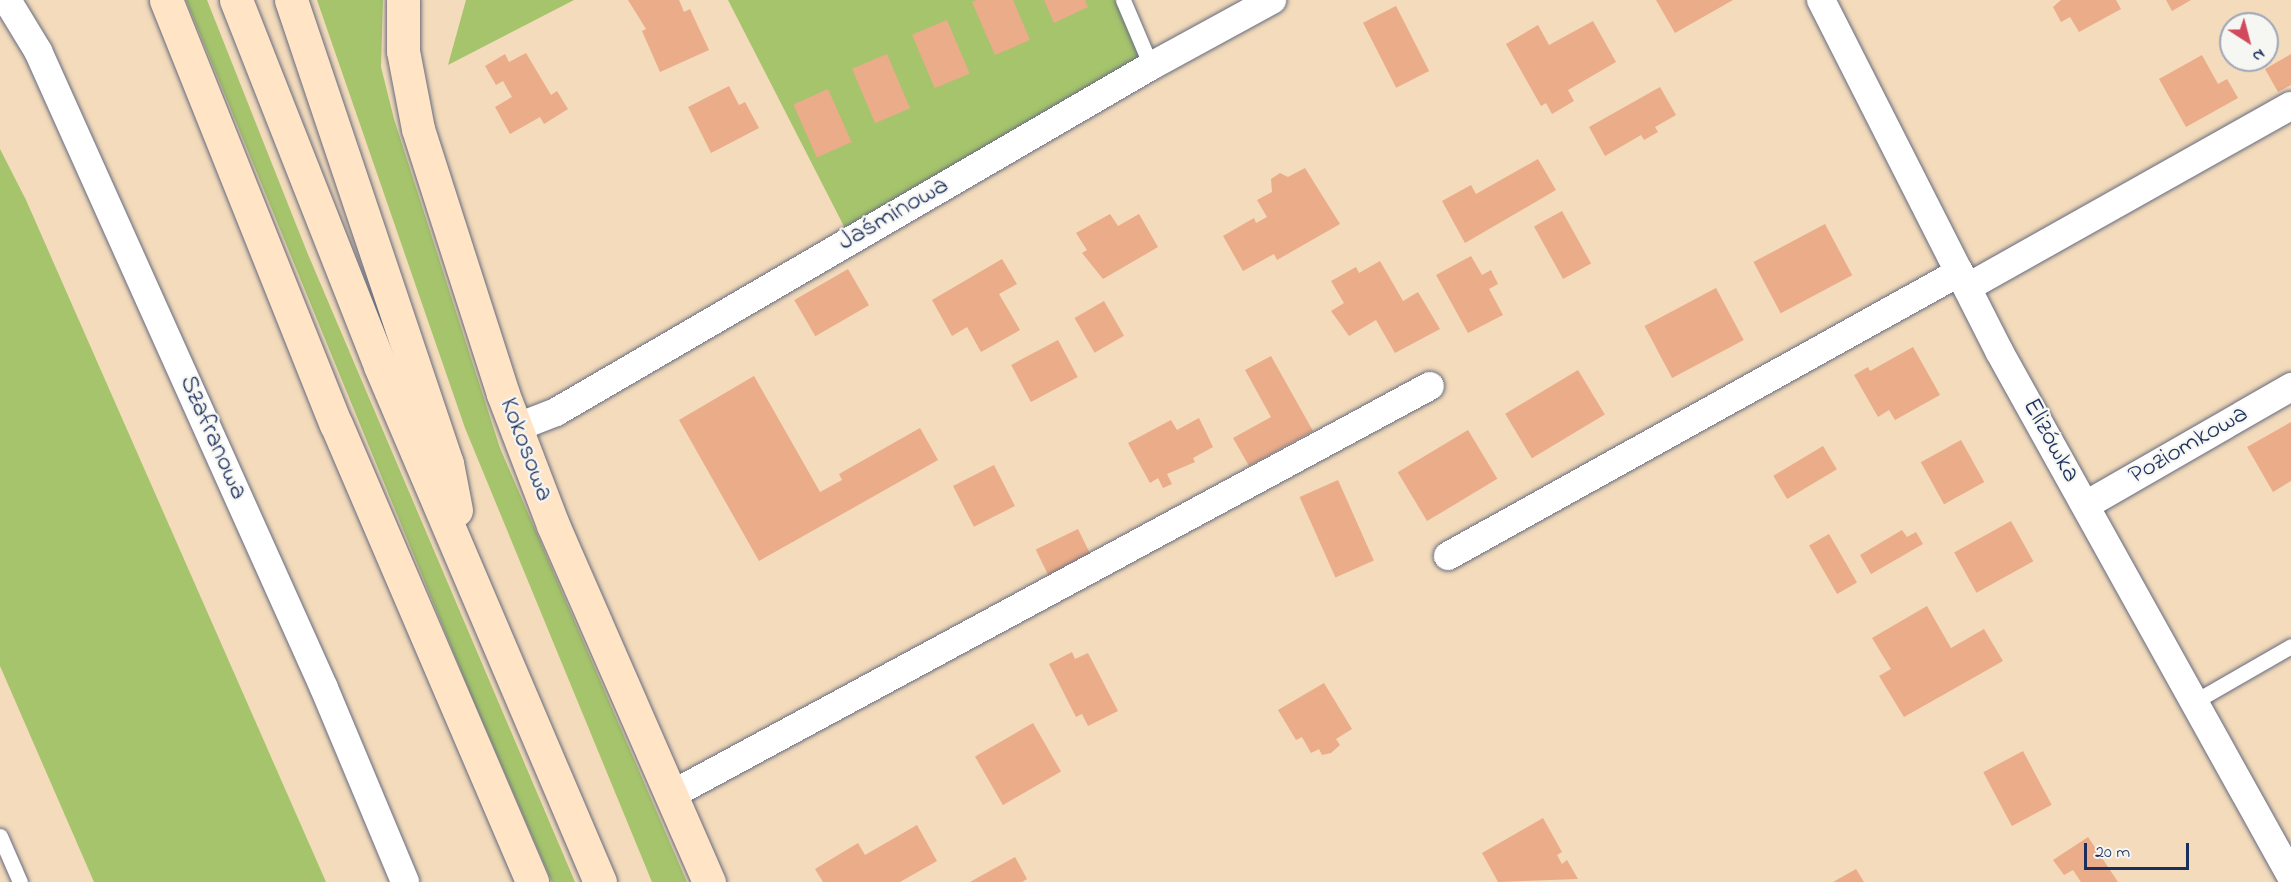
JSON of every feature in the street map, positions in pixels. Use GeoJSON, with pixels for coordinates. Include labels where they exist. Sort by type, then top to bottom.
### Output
{"type":"FeatureCollection","features":[{"type":"Feature","properties":{"kind":"main road"},"geometry":{"type":"LineString","coordinates":[[158,0],[185,48]]}},
{"type":"Feature","properties":{"kind":"main road"},"geometry":{"type":"LineString","coordinates":[[166,0],[336,424],[532,882]]}},
{"type":"Feature","properties":{"kind":"main road"},"geometry":{"type":"LineString","coordinates":[[236,0],[380,366],[600,882]]}},
{"type":"Feature","properties":{"kind":"main road"},"geometry":{"type":"LineString","coordinates":[[291,0],[447,463],[470,580]]}},
{"type":"Feature","properties":{"kind":"main road","name":"Kokosowa"},"geometry":{"type":"LineString","coordinates":[[404,0],[403,51],[417,129],[515,428],[709,882]]}},
{"type":"Feature","properties":{"kind":"street","name":"Szafranowa"},"geometry":{"type":"LineString","coordinates":[[7,0],[38,51],[324,688],[405,882]]}},
{"type":"Feature","properties":{"kind":"street","name":"Jaśminowa"},"geometry":{"type":"LineString","coordinates":[[515,428],[556,412],[1151,66],[1272,0]]}},
{"type":"Feature","properties":{"kind":"street","name":"Elizówka"},"geometry":{"type":"LineString","coordinates":[[1821,0],[1964,279],[2192,703],[2291,876]]}},
{"type":"Feature","properties":{"kind":"street"},"geometry":{"type":"LineString","coordinates":[[1448,556],[2291,106]]}},
{"type":"Feature","properties":{"kind":"street"},"geometry":{"type":"LineString","coordinates":[[671,795],[1430,386]]}},
{"type":"Feature","properties":{"kind":"street","name":"Poziomkowa"},"geometry":{"type":"LineString","coordinates":[[2086,505],[2291,387]]}},
{"type":"Feature","properties":{"kind":"lane"},"geometry":{"type":"LineString","coordinates":[[1123,0],[1151,66]]}},
{"type":"Feature","properties":{"kind":"lane"},"geometry":{"type":"LineString","coordinates":[[2192,703],[2291,646]]}},
{"type":"Feature","properties":{"kind":"lane"},"geometry":{"type":"LineString","coordinates":[[0,836],[20,882]]}},
{"type":"Feature","properties":{"kind":"green space"},"geometry":{"type":"Polygon","coordinates":[[[186,0],[207,0],[307,252],[575,882],[552,882],[469,690],[186,0]]]}},
{"type":"Feature","properties":{"kind":"green space"},"geometry":{"type":"Polygon","coordinates":[[[317,0],[383,0],[381,67],[394,119],[500,448],[687,882],[652,882],[465,428],[317,0]]]}},
{"type":"Feature","properties":{"kind":"green space"},"geometry":{"type":"Polygon","coordinates":[[[466,0],[574,0],[448,65],[466,0]]]}},
{"type":"Feature","properties":{"kind":"green space"},"geometry":{"type":"Polygon","coordinates":[[[728,0],[1122,0],[1151,66],[851,240],[728,0]]]}},
{"type":"Feature","properties":{"kind":"green space"},"geometry":{"type":"Polygon","coordinates":[[[0,149],[26,200],[326,882],[94,882],[0,666],[0,149]]]}},
{"type":"Feature","properties":{"kind":"building"},"geometry":{"type":"Polygon","coordinates":[[[628,0],[679,0],[684,12],[690,9],[709,50],[660,72],[642,31],[646,29],[628,0]]]}},
{"type":"Feature","properties":{"kind":"building"},"geometry":{"type":"Polygon","coordinates":[[[976,0],[1013,0],[1030,40],[995,55],[972,2],[976,0]]]}},
{"type":"Feature","properties":{"kind":"building"},"geometry":{"type":"Polygon","coordinates":[[[1044,0],[1085,0],[1088,7],[1054,23],[1044,0]]]}},
{"type":"Feature","properties":{"kind":"building"},"geometry":{"type":"Polygon","coordinates":[[[1656,0],[1733,0],[1675,33],[1656,0]]]}},
{"type":"Feature","properties":{"kind":"building"},"geometry":{"type":"Polygon","coordinates":[[[2061,0],[2116,0],[2121,9],[2079,32],[2070,17],[2061,22],[2053,7],[2061,0]]]}},
{"type":"Feature","properties":{"kind":"building"},"geometry":{"type":"Polygon","coordinates":[[[2166,0],[2191,0],[2172,11],[2166,0]]]}},
{"type":"Feature","properties":{"kind":"building"},"geometry":{"type":"Polygon","coordinates":[[[1396,6],[1429,71],[1396,88],[1363,23],[1396,6]]]}},
{"type":"Feature","properties":{"kind":"building"},"geometry":{"type":"Polygon","coordinates":[[[947,20],[970,73],[935,88],[912,35],[947,20]]]}},
{"type":"Feature","properties":{"kind":"building"},"geometry":{"type":"Polygon","coordinates":[[[1593,21],[1616,62],[1568,90],[1574,101],[1552,114],[1546,103],[1541,106],[1506,44],[1538,25],[1549,45],[1593,21]]]}},
{"type":"Feature","properties":{"kind":"building"},"geometry":{"type":"Polygon","coordinates":[[[526,53],[551,95],[557,91],[568,109],[544,124],[540,117],[510,134],[495,107],[512,97],[503,81],[496,85],[485,66],[505,54],[509,62],[526,53]]]}},
{"type":"Feature","properties":{"kind":"building"},"geometry":{"type":"Polygon","coordinates":[[[887,54],[910,108],[875,123],[852,69],[887,54]]]}},
{"type":"Feature","properties":{"kind":"building"},"geometry":{"type":"Polygon","coordinates":[[[2291,54],[2291,85],[2278,92],[2267,72],[2279,72],[2279,61],[2291,54]]]}},
{"type":"Feature","properties":{"kind":"building"},"geometry":{"type":"Polygon","coordinates":[[[2202,55],[2218,84],[2227,79],[2238,98],[2186,127],[2159,79],[2202,55]]]}},
{"type":"Feature","properties":{"kind":"building"},"geometry":{"type":"Polygon","coordinates":[[[729,86],[739,105],[745,102],[759,128],[711,153],[688,107],[729,86]]]}},
{"type":"Feature","properties":{"kind":"building"},"geometry":{"type":"Polygon","coordinates":[[[1660,87],[1676,115],[1655,127],[1658,132],[1644,140],[1641,135],[1605,156],[1589,127],[1660,87]]]}},
{"type":"Feature","properties":{"kind":"building"},"geometry":{"type":"Polygon","coordinates":[[[828,89],[852,142],[817,157],[793,104],[828,89]]]}},
{"type":"Feature","properties":{"kind":"building"},"geometry":{"type":"Polygon","coordinates":[[[1538,159],[1556,190],[1465,243],[1442,201],[1471,185],[1476,194],[1538,159]]]}},
{"type":"Feature","properties":{"kind":"building"},"geometry":{"type":"Polygon","coordinates":[[[1305,168],[1340,224],[1277,260],[1274,254],[1243,271],[1223,236],[1254,218],[1256,223],[1267,217],[1257,200],[1272,192],[1271,179],[1280,173],[1288,177],[1305,168]]]}},
{"type":"Feature","properties":{"kind":"building"},"geometry":{"type":"Polygon","coordinates":[[[1562,211],[1591,263],[1563,279],[1534,227],[1562,211]]]}},
{"type":"Feature","properties":{"kind":"building"},"geometry":{"type":"Polygon","coordinates":[[[1110,214],[1118,226],[1139,214],[1158,247],[1103,279],[1082,253],[1087,250],[1076,233],[1110,214]]]}},
{"type":"Feature","properties":{"kind":"building"},"geometry":{"type":"Polygon","coordinates":[[[1825,224],[1852,275],[1781,313],[1753,262],[1825,224]]]}},
{"type":"Feature","properties":{"kind":"building"},"geometry":{"type":"Polygon","coordinates":[[[1471,256],[1482,275],[1491,270],[1498,284],[1489,289],[1503,315],[1468,333],[1436,275],[1471,256]]]}},
{"type":"Feature","properties":{"kind":"building"},"geometry":{"type":"Polygon","coordinates":[[[1002,259],[1017,284],[999,294],[1020,330],[981,352],[967,327],[952,336],[932,300],[1002,259]]]}},
{"type":"Feature","properties":{"kind":"building"},"geometry":{"type":"Polygon","coordinates":[[[1380,261],[1403,301],[1418,292],[1440,329],[1395,353],[1376,320],[1349,336],[1331,311],[1344,303],[1331,281],[1356,267],[1359,273],[1380,261]]]}},
{"type":"Feature","properties":{"kind":"building"},"geometry":{"type":"Polygon","coordinates":[[[848,269],[869,305],[815,336],[794,300],[848,269]]]}},
{"type":"Feature","properties":{"kind":"building"},"geometry":{"type":"Polygon","coordinates":[[[1716,288],[1744,340],[1672,378],[1644,326],[1716,288]]]}},
{"type":"Feature","properties":{"kind":"building"},"geometry":{"type":"Polygon","coordinates":[[[1104,301],[1124,336],[1095,353],[1075,318],[1104,301]]]}},
{"type":"Feature","properties":{"kind":"building"},"geometry":{"type":"Polygon","coordinates":[[[1058,340],[1078,377],[1031,402],[1011,365],[1058,340]]]}},
{"type":"Feature","properties":{"kind":"building"},"geometry":{"type":"Polygon","coordinates":[[[1913,347],[1940,395],[1895,420],[1889,410],[1878,417],[1854,375],[1868,367],[1870,371],[1913,347]]]}},
{"type":"Feature","properties":{"kind":"building"},"geometry":{"type":"Polygon","coordinates":[[[1271,356],[1313,431],[1249,466],[1233,438],[1271,417],[1245,370],[1271,356]]]}},
{"type":"Feature","properties":{"kind":"building"},"geometry":{"type":"Polygon","coordinates":[[[1578,370],[1605,415],[1532,458],[1505,414],[1578,370]]]}},
{"type":"Feature","properties":{"kind":"building"},"geometry":{"type":"Polygon","coordinates":[[[754,376],[820,492],[842,480],[839,474],[920,428],[938,460],[759,561],[679,420],[754,376]]]}},
{"type":"Feature","properties":{"kind":"building"},"geometry":{"type":"Polygon","coordinates":[[[1199,418],[1213,447],[1193,458],[1195,462],[1167,474],[1172,484],[1163,488],[1158,478],[1150,483],[1128,443],[1171,420],[1177,430],[1199,418]]]}},
{"type":"Feature","properties":{"kind":"building"},"geometry":{"type":"Polygon","coordinates":[[[2291,422],[2291,481],[2273,492],[2247,447],[2291,422]]]}},
{"type":"Feature","properties":{"kind":"building"},"geometry":{"type":"Polygon","coordinates":[[[1468,430],[1497,479],[1427,521],[1398,472],[1468,430]]]}},
{"type":"Feature","properties":{"kind":"building"},"geometry":{"type":"Polygon","coordinates":[[[1961,440],[1984,482],[1944,504],[1921,462],[1961,440]]]}},
{"type":"Feature","properties":{"kind":"building"},"geometry":{"type":"Polygon","coordinates":[[[1823,446],[1837,469],[1787,499],[1773,476],[1823,446]]]}},
{"type":"Feature","properties":{"kind":"building"},"geometry":{"type":"Polygon","coordinates":[[[994,465],[1015,506],[974,527],[953,486],[994,465]]]}},
{"type":"Feature","properties":{"kind":"building"},"geometry":{"type":"Polygon","coordinates":[[[1338,480],[1374,560],[1335,577],[1300,497],[1338,480]]]}},
{"type":"Feature","properties":{"kind":"building"},"geometry":{"type":"Polygon","coordinates":[[[2011,521],[2033,561],[1976,593],[1954,553],[2011,521]]]}},
{"type":"Feature","properties":{"kind":"building"},"geometry":{"type":"Polygon","coordinates":[[[1078,529],[1091,556],[1049,577],[1036,550],[1078,529]]]}},
{"type":"Feature","properties":{"kind":"building"},"geometry":{"type":"Polygon","coordinates":[[[1902,530],[1907,537],[1916,532],[1923,544],[1871,574],[1860,555],[1902,530]]]}},
{"type":"Feature","properties":{"kind":"building"},"geometry":{"type":"Polygon","coordinates":[[[1829,534],[1857,582],[1837,594],[1809,546],[1829,534]]]}},
{"type":"Feature","properties":{"kind":"building"},"geometry":{"type":"Polygon","coordinates":[[[1927,606],[1951,648],[1984,629],[2003,661],[1904,717],[1879,676],[1891,669],[1872,638],[1927,606]]]}},
{"type":"Feature","properties":{"kind":"building"},"geometry":{"type":"Polygon","coordinates":[[[1072,652],[1075,659],[1088,653],[1118,711],[1088,726],[1082,714],[1076,717],[1049,664],[1072,652]]]}},
{"type":"Feature","properties":{"kind":"building"},"geometry":{"type":"Polygon","coordinates":[[[1324,683],[1352,729],[1336,739],[1340,745],[1331,753],[1322,755],[1319,749],[1311,753],[1302,737],[1296,740],[1278,710],[1324,683]]]}},
{"type":"Feature","properties":{"kind":"building"},"geometry":{"type":"Polygon","coordinates":[[[1033,723],[1061,771],[1003,805],[975,757],[1033,723]]]}},
{"type":"Feature","properties":{"kind":"building"},"geometry":{"type":"Polygon","coordinates":[[[2023,751],[2052,805],[2012,826],[1983,772],[2023,751]]]}},
{"type":"Feature","properties":{"kind":"building"},"geometry":{"type":"Polygon","coordinates":[[[1543,818],[1562,852],[1557,855],[1562,864],[1567,860],[1578,879],[1498,882],[1482,853],[1543,818]]]}},
{"type":"Feature","properties":{"kind":"building"},"geometry":{"type":"Polygon","coordinates":[[[917,825],[937,861],[900,882],[823,882],[815,869],[858,843],[865,855],[917,825]]]}},
{"type":"Feature","properties":{"kind":"building"},"geometry":{"type":"Polygon","coordinates":[[[2088,837],[2118,882],[2081,882],[2073,870],[2064,875],[2053,860],[2088,837]]]}},
{"type":"Feature","properties":{"kind":"building"},"geometry":{"type":"Polygon","coordinates":[[[1015,857],[1027,879],[1022,882],[970,882],[1015,857]]]}},
{"type":"Feature","properties":{"kind":"building"},"geometry":{"type":"Polygon","coordinates":[[[1856,869],[1864,882],[1833,882],[1856,869]]]}}]}
